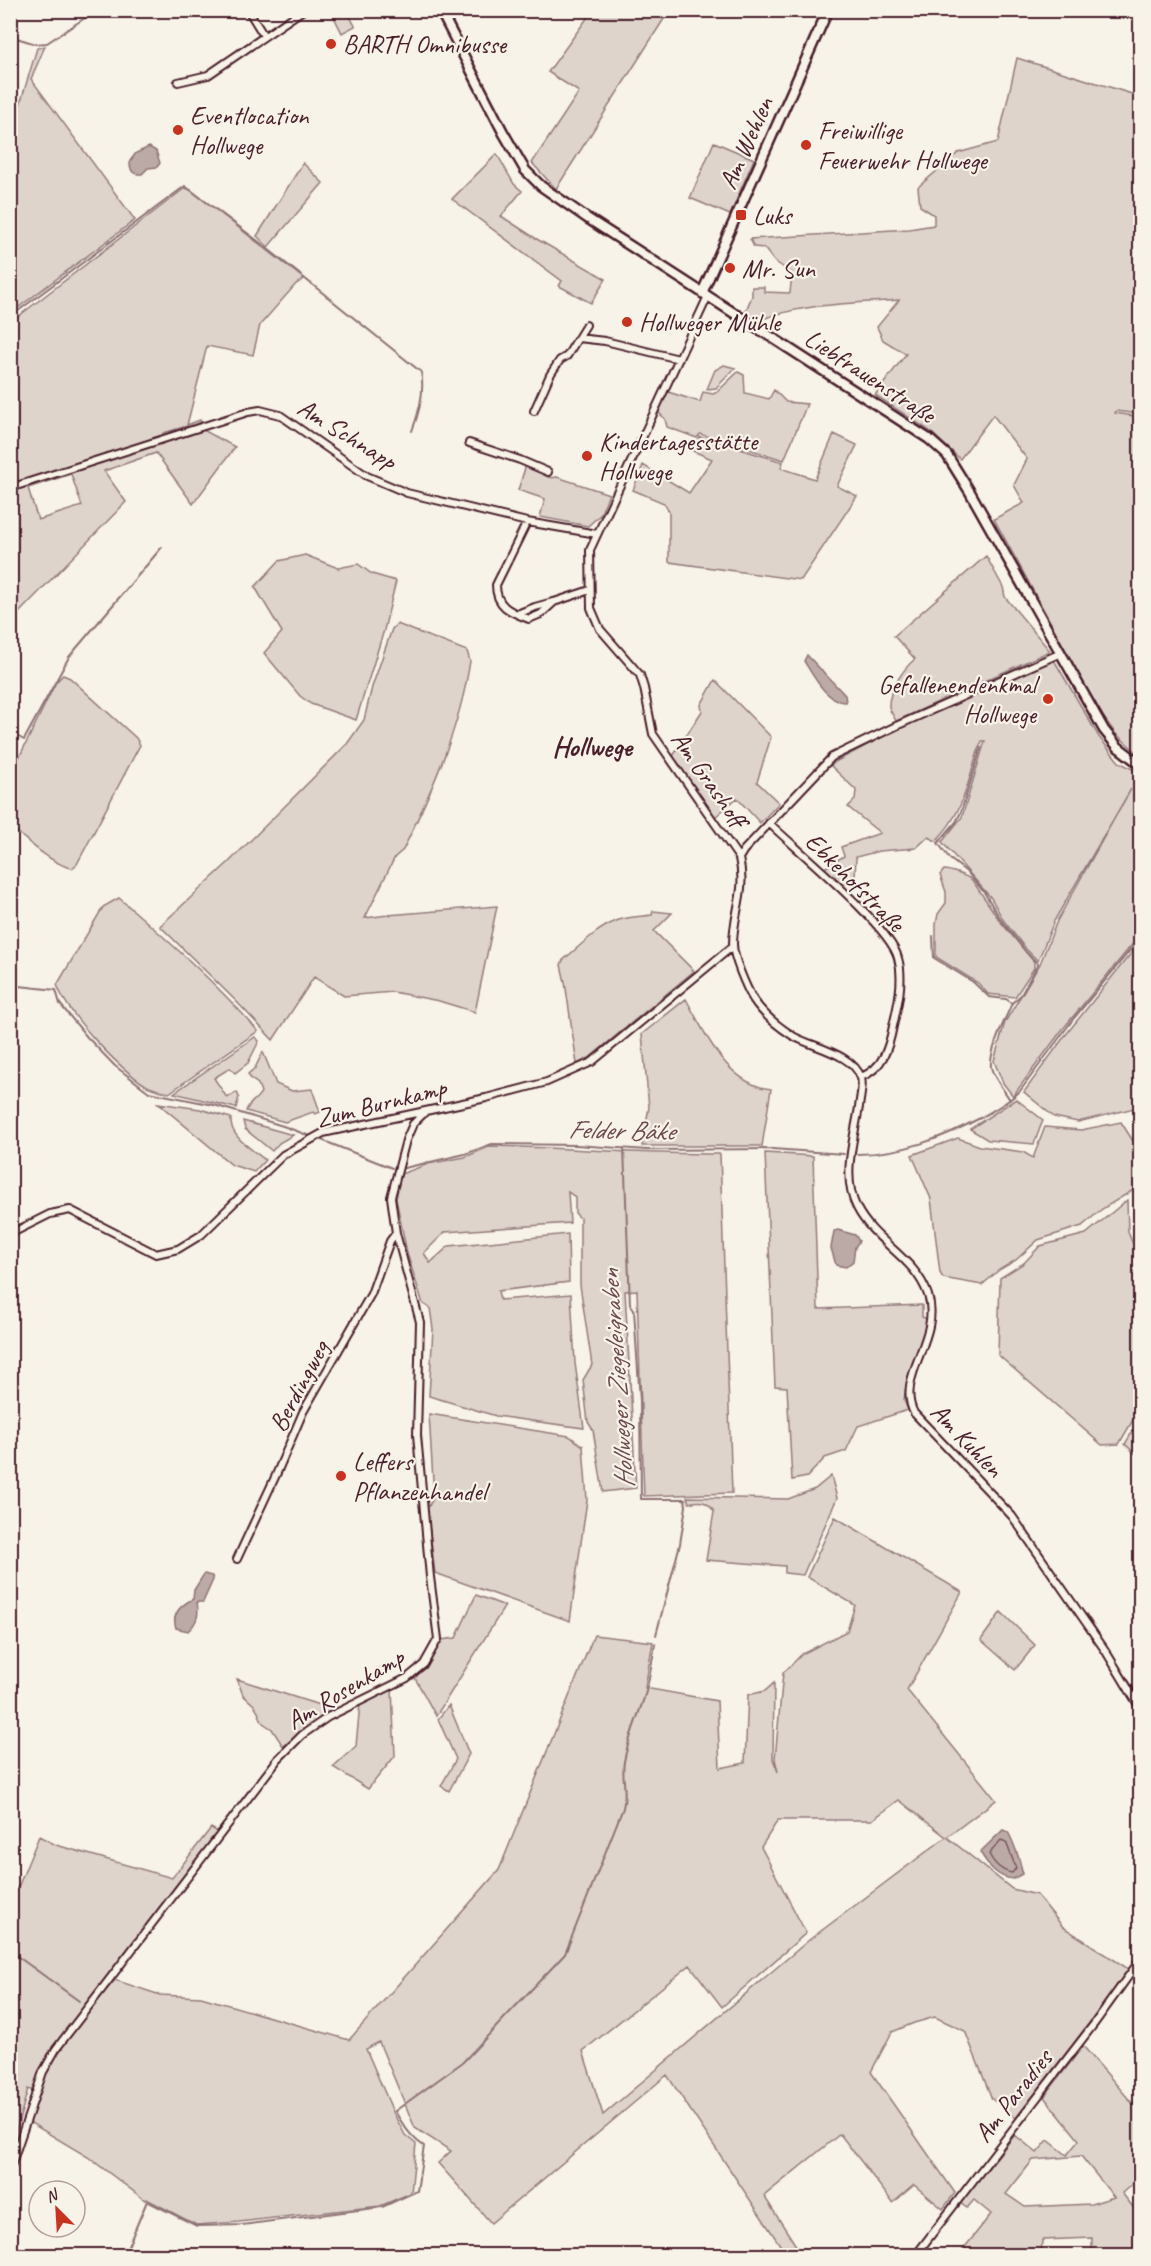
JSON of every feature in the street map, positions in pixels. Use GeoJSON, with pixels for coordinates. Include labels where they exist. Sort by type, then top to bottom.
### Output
{"type":"FeatureCollection","features":[{"type":"Feature","properties":{"kind":"street"},"geometry":{"type":"LineString","coordinates":[[248,10],[264,36]]}},
{"type":"Feature","properties":{"kind":"street"},"geometry":{"type":"LineString","coordinates":[[178,82],[207,75],[303,10]]}},
{"type":"Feature","properties":{"kind":"street","name":"Liebfrauenstraße"},"geometry":{"type":"LineString","coordinates":[[440,10],[513,150],[535,181],[565,204],[940,448],[955,466],[1111,739],[1140,764]]}},
{"type":"Feature","properties":{"kind":"street","name":"Am Wehlen"},"geometry":{"type":"LineString","coordinates":[[705,294],[828,10]]}},
{"type":"Feature","properties":{"kind":"street","name":"Am Grashoff"},"geometry":{"type":"LineString","coordinates":[[705,294],[679,359],[590,550],[591,608],[596,622],[643,682],[653,734],[739,858]]}},
{"type":"Feature","properties":{"kind":"street"},"geometry":{"type":"LineString","coordinates":[[534,411],[550,375],[560,360],[567,356],[586,325]]}},
{"type":"Feature","properties":{"kind":"street"},"geometry":{"type":"LineString","coordinates":[[578,338],[605,341],[679,359]]}},
{"type":"Feature","properties":{"kind":"street","name":"Am Schnapp"},"geometry":{"type":"LineString","coordinates":[[10,488],[248,412],[260,411],[280,415],[367,476],[407,493],[527,522],[597,534]]}},
{"type":"Feature","properties":{"kind":"street"},"geometry":{"type":"LineString","coordinates":[[469,443],[548,472]]}},
{"type":"Feature","properties":{"kind":"street"},"geometry":{"type":"LineString","coordinates":[[527,522],[496,585],[496,596],[501,604],[529,619],[536,617],[554,602]]}},
{"type":"Feature","properties":{"kind":"street"},"geometry":{"type":"LineString","coordinates":[[517,614],[590,590]]}},
{"type":"Feature","properties":{"kind":"street"},"geometry":{"type":"LineString","coordinates":[[861,1077],[853,1064],[792,1036],[761,1010],[752,998],[733,946],[742,888],[739,858],[832,757],[1061,653]]}},
{"type":"Feature","properties":{"kind":"street","name":"Ebkehofstraße"},"geometry":{"type":"LineString","coordinates":[[769,823],[883,931],[898,957],[898,1002],[889,1044],[880,1062],[871,1073],[861,1077]]}},
{"type":"Feature","properties":{"kind":"street"},"geometry":{"type":"LineString","coordinates":[[734,848],[744,850]]}},
{"type":"Feature","properties":{"kind":"street","name":"Zum Burnkamp"},"geometry":{"type":"LineString","coordinates":[[10,1234],[51,1214],[70,1210],[156,1254],[178,1249],[201,1235],[263,1173],[291,1150],[315,1137],[334,1130],[399,1118],[547,1082],[592,1062],[733,946]]}},
{"type":"Feature","properties":{"kind":"street","name":"Am Kuhlen"},"geometry":{"type":"LineString","coordinates":[[861,1077],[859,1107],[850,1158],[854,1200],[857,1208],[875,1231],[917,1272],[926,1290],[932,1312],[929,1331],[910,1388],[910,1406],[914,1413],[1012,1516],[1099,1641],[1140,1708]]}},
{"type":"Feature","properties":{"kind":"street","name":"Am Rosenkamp"},"geometry":{"type":"LineString","coordinates":[[10,2169],[43,2072],[56,2049],[278,1759],[302,1735],[328,1717],[407,1678],[424,1664],[438,1639],[417,1435],[420,1322],[396,1233],[391,1197],[398,1164],[410,1131],[426,1111]]}},
{"type":"Feature","properties":{"kind":"street"},"geometry":{"type":"LineString","coordinates":[[399,1118],[408,1123],[410,1131]]}},
{"type":"Feature","properties":{"kind":"street","name":"Berdingweg"},"geometry":{"type":"LineString","coordinates":[[237,1559],[303,1412],[371,1294],[390,1240],[396,1233]]}},
{"type":"Feature","properties":{"kind":"street","name":"Am Paradies"},"geometry":{"type":"LineString","coordinates":[[915,2256],[1094,2024],[1140,1960]]}},
{"type":"Feature","properties":{"kind":"shaded area"},"geometry":{"type":"Polygon","coordinates":[[[593,10],[669,11],[556,189],[532,163],[579,92],[548,72],[593,10]]]}},
{"type":"Feature","properties":{"kind":"shaded area"},"geometry":{"type":"Polygon","coordinates":[[[331,11],[347,11],[355,26],[342,33],[331,11]]]}},
{"type":"Feature","properties":{"kind":"shaded area"},"geometry":{"type":"Polygon","coordinates":[[[45,46],[31,79],[135,220],[11,313],[11,134],[37,48],[45,46]]]}},
{"type":"Feature","properties":{"kind":"shaded area"},"geometry":{"type":"Polygon","coordinates":[[[1017,58],[1135,95],[1140,83],[1140,414],[1116,411],[1115,413],[1140,417],[1140,755],[1115,733],[1099,711],[994,519],[1024,503],[1014,485],[1027,459],[993,415],[960,459],[930,431],[875,395],[906,354],[883,340],[877,327],[899,300],[808,308],[755,322],[744,315],[752,296],[752,287],[764,287],[764,292],[790,293],[792,273],[774,261],[764,248],[754,247],[750,239],[909,229],[934,225],[934,215],[920,206],[918,187],[958,153],[998,142],[1017,58]]]}},
{"type":"Feature","properties":{"kind":"shaded area"},"geometry":{"type":"Polygon","coordinates":[[[714,142],[754,159],[730,215],[690,198],[714,142]]]}},
{"type":"Feature","properties":{"kind":"shaded area"},"geometry":{"type":"Polygon","coordinates":[[[497,154],[514,184],[522,191],[501,216],[606,279],[591,303],[559,286],[562,281],[452,199],[497,154]]]}},
{"type":"Feature","properties":{"kind":"shaded area"},"geometry":{"type":"Polygon","coordinates":[[[303,163],[323,183],[268,247],[257,236],[303,163]]]}},
{"type":"Feature","properties":{"kind":"shaded area"},"geometry":{"type":"Polygon","coordinates":[[[185,188],[191,190],[304,279],[296,284],[260,325],[253,355],[207,346],[187,425],[200,420],[205,431],[235,447],[193,504],[156,453],[104,471],[126,502],[14,618],[11,615],[11,322],[185,188]],[[187,426],[163,433],[163,442],[190,435],[187,426]],[[71,474],[28,488],[38,520],[82,506],[71,474]]]}},
{"type":"Feature","properties":{"kind":"shaded area"},"geometry":{"type":"Polygon","coordinates":[[[724,365],[735,368],[716,388],[707,389],[715,370],[724,365]]]}},
{"type":"Feature","properties":{"kind":"shaded area"},"geometry":{"type":"Polygon","coordinates":[[[738,372],[744,375],[745,393],[769,399],[774,390],[786,402],[807,404],[784,460],[700,434],[697,438],[667,427],[665,419],[658,412],[668,392],[700,402],[703,392],[713,394],[717,392],[738,372]]]}},
{"type":"Feature","properties":{"kind":"shaded area"},"geometry":{"type":"Polygon","coordinates":[[[834,434],[857,445],[837,486],[857,496],[801,580],[669,562],[669,512],[664,503],[633,490],[643,465],[689,493],[712,459],[693,451],[700,437],[783,462],[781,468],[815,479],[834,434]]]}},
{"type":"Feature","properties":{"kind":"shaded area"},"geometry":{"type":"Polygon","coordinates":[[[526,465],[549,477],[557,477],[609,494],[600,515],[588,526],[540,517],[545,499],[518,490],[526,465]]]}},
{"type":"Feature","properties":{"kind":"shaded area"},"geometry":{"type":"Polygon","coordinates":[[[305,555],[338,568],[358,564],[372,574],[396,581],[384,630],[356,720],[311,704],[300,696],[264,653],[282,632],[255,587],[279,561],[305,555]]]}},
{"type":"Feature","properties":{"kind":"shaded area"},"geometry":{"type":"Polygon","coordinates":[[[986,556],[1003,587],[1005,597],[1050,651],[896,721],[889,707],[891,694],[906,668],[915,659],[894,636],[986,556]]]}},
{"type":"Feature","properties":{"kind":"shaded area"},"geometry":{"type":"Polygon","coordinates":[[[397,624],[467,651],[470,661],[459,710],[444,758],[403,850],[395,857],[365,918],[497,906],[475,1012],[439,1001],[393,992],[344,996],[314,977],[273,1040],[160,926],[228,863],[347,744],[364,720],[372,687],[392,629],[397,624]]]}},
{"type":"Feature","properties":{"kind":"shaded area"},"geometry":{"type":"Polygon","coordinates":[[[1054,660],[1099,737],[1119,762],[1140,773],[1140,935],[1062,1030],[1013,1096],[1003,1083],[994,1061],[1005,1022],[1040,964],[1057,921],[1131,789],[1054,921],[1038,961],[1004,921],[991,898],[942,842],[962,817],[985,741],[982,741],[956,813],[936,841],[928,837],[916,848],[879,851],[856,857],[855,876],[842,887],[823,869],[844,856],[841,847],[880,833],[848,807],[855,800],[856,790],[831,766],[877,740],[874,739],[883,734],[1054,660]]]}},
{"type":"Feature","properties":{"kind":"shaded area"},"geometry":{"type":"Polygon","coordinates":[[[63,675],[70,678],[136,738],[140,745],[77,864],[72,868],[48,857],[10,825],[11,774],[56,682],[63,675]]]}},
{"type":"Feature","properties":{"kind":"shaded area"},"geometry":{"type":"Polygon","coordinates":[[[715,680],[771,737],[757,782],[779,803],[760,823],[737,798],[715,817],[673,756],[702,711],[701,705],[715,680]]]}},
{"type":"Feature","properties":{"kind":"shaded area"},"geometry":{"type":"Polygon","coordinates":[[[944,870],[972,880],[1000,921],[1034,962],[1034,968],[1015,997],[988,994],[978,983],[936,957],[936,924],[938,914],[946,903],[946,892],[940,875],[944,870]]]}},
{"type":"Feature","properties":{"kind":"shaded area"},"geometry":{"type":"Polygon","coordinates":[[[119,898],[191,962],[258,1031],[169,1093],[147,1086],[122,1067],[83,1026],[63,998],[57,985],[103,907],[119,898]]]}},
{"type":"Feature","properties":{"kind":"shaded area"},"geometry":{"type":"Polygon","coordinates":[[[653,911],[672,913],[654,931],[694,971],[589,1058],[577,1064],[561,965],[563,960],[607,925],[623,919],[652,915],[653,911]]]}},
{"type":"Feature","properties":{"kind":"shaded area"},"geometry":{"type":"Polygon","coordinates":[[[1140,942],[1140,1118],[1134,1108],[1078,1122],[1054,1117],[1024,1092],[1064,1037],[1140,942]]]}},
{"type":"Feature","properties":{"kind":"shaded area"},"geometry":{"type":"Polygon","coordinates":[[[686,999],[710,1041],[730,1068],[755,1085],[771,1089],[762,1146],[642,1146],[649,1107],[642,1034],[686,999]]]}},
{"type":"Feature","properties":{"kind":"shaded area"},"geometry":{"type":"Polygon","coordinates":[[[255,1037],[259,1041],[248,1063],[235,1073],[230,1068],[214,1078],[227,1098],[237,1092],[239,1097],[236,1108],[174,1093],[255,1037]]]}},
{"type":"Feature","properties":{"kind":"shaded area"},"geometry":{"type":"Polygon","coordinates":[[[263,1052],[276,1084],[292,1091],[312,1089],[320,1112],[315,1114],[313,1112],[285,1122],[246,1111],[261,1092],[258,1084],[248,1074],[255,1068],[263,1052]]]}},
{"type":"Feature","properties":{"kind":"shaded area"},"geometry":{"type":"Polygon","coordinates":[[[1016,1099],[1043,1120],[1034,1144],[988,1140],[970,1129],[1016,1099]]]}},
{"type":"Feature","properties":{"kind":"shaded area"},"geometry":{"type":"Polygon","coordinates":[[[158,1103],[200,1109],[231,1118],[231,1125],[237,1137],[265,1160],[254,1172],[232,1165],[158,1103]]]}},
{"type":"Feature","properties":{"kind":"shaded area"},"geometry":{"type":"Polygon","coordinates":[[[243,1121],[293,1135],[279,1143],[272,1151],[245,1129],[243,1121]]]}},
{"type":"Feature","properties":{"kind":"shaded area"},"geometry":{"type":"Polygon","coordinates":[[[1121,1122],[1140,1152],[1140,1178],[1135,1189],[1102,1209],[1082,1226],[1038,1240],[1016,1260],[999,1270],[982,1285],[943,1278],[940,1273],[931,1199],[912,1155],[958,1138],[980,1146],[1023,1152],[1033,1158],[1045,1127],[1081,1130],[1121,1122]]]}},
{"type":"Feature","properties":{"kind":"shaded area"},"geometry":{"type":"Polygon","coordinates":[[[491,1146],[720,1154],[732,1493],[644,1496],[637,1290],[625,1291],[636,1488],[603,1492],[593,1430],[588,1422],[583,1380],[592,1365],[580,1285],[580,1218],[575,1213],[575,1197],[568,1192],[570,1223],[445,1232],[424,1253],[430,1263],[449,1246],[568,1234],[569,1282],[498,1291],[500,1300],[571,1294],[575,1363],[584,1428],[496,1416],[429,1396],[433,1329],[430,1308],[423,1304],[407,1253],[396,1199],[401,1174],[428,1164],[465,1157],[491,1146]]]}},
{"type":"Feature","properties":{"kind":"shaded area"},"geometry":{"type":"Polygon","coordinates":[[[765,1153],[813,1156],[818,1309],[922,1305],[922,1317],[927,1319],[907,1380],[904,1400],[908,1410],[858,1426],[846,1451],[825,1458],[807,1477],[792,1480],[787,1387],[775,1386],[765,1153]]]}},
{"type":"Feature","properties":{"kind":"shaded area"},"geometry":{"type":"Polygon","coordinates":[[[1127,1200],[1128,1232],[1140,1261],[1140,1408],[1119,1444],[1102,1445],[998,1355],[1000,1278],[1024,1263],[1040,1246],[1086,1234],[1127,1200]]]}},
{"type":"Feature","properties":{"kind":"shaded area"},"geometry":{"type":"Polygon","coordinates":[[[429,1414],[569,1436],[583,1446],[587,1500],[570,1621],[435,1573],[427,1509],[434,1497],[429,1414]]]}},
{"type":"Feature","properties":{"kind":"shaded area"},"geometry":{"type":"Polygon","coordinates":[[[1140,1419],[1140,1458],[1125,1444],[1140,1419]]]}},
{"type":"Feature","properties":{"kind":"shaded area"},"geometry":{"type":"Polygon","coordinates":[[[831,1476],[837,1498],[803,1575],[785,1573],[785,1566],[706,1560],[714,1512],[704,1502],[689,1503],[687,1497],[788,1499],[815,1489],[831,1476]]]}},
{"type":"Feature","properties":{"kind":"shaded area"},"geometry":{"type":"Polygon","coordinates":[[[835,1517],[962,1592],[907,1690],[996,1800],[947,1837],[1012,1889],[1037,1895],[1063,1927],[1130,1970],[1016,2118],[992,2099],[965,2031],[935,2017],[892,2032],[871,2072],[955,2193],[943,2209],[914,2185],[893,2203],[840,2134],[764,2196],[802,2255],[791,2255],[782,2248],[667,2075],[491,2223],[438,2163],[451,2151],[415,2128],[379,2042],[366,2049],[405,2135],[416,2144],[411,2193],[380,2206],[196,2225],[145,2200],[88,2157],[29,2122],[37,2092],[28,2089],[14,2138],[11,2136],[10,1897],[19,1885],[39,1836],[56,1845],[172,1878],[211,1828],[218,1832],[80,2013],[82,2018],[115,1980],[160,1995],[201,1997],[349,2040],[499,1870],[594,1635],[653,1642],[645,1688],[717,1701],[720,1768],[745,1763],[748,1695],[765,1691],[774,1683],[773,1759],[778,1772],[775,1759],[783,1673],[802,1654],[847,1631],[855,1605],[807,1577],[835,1517]],[[899,1800],[872,1820],[778,1820],[761,1847],[806,1933],[722,2007],[690,1965],[583,2051],[603,2115],[809,1940],[946,1837],[899,1800]]]}},
{"type":"Feature","properties":{"kind":"shaded area"},"geometry":{"type":"Polygon","coordinates":[[[476,1595],[505,1606],[436,1716],[415,1678],[430,1661],[441,1640],[456,1638],[476,1595]]]}},
{"type":"Feature","properties":{"kind":"shaded area"},"geometry":{"type":"Polygon","coordinates":[[[1001,1612],[1035,1645],[1015,1670],[981,1640],[1001,1612]]]}},
{"type":"Feature","properties":{"kind":"shaded area"},"geometry":{"type":"Polygon","coordinates":[[[237,1679],[332,1709],[283,1746],[272,1729],[263,1723],[255,1706],[243,1695],[237,1679]]]}},
{"type":"Feature","properties":{"kind":"shaded area"},"geometry":{"type":"Polygon","coordinates":[[[392,1689],[395,1756],[368,1789],[333,1767],[356,1746],[360,1704],[392,1689]]]}},
{"type":"Feature","properties":{"kind":"shaded area"},"geometry":{"type":"Polygon","coordinates":[[[449,1705],[469,1754],[449,1791],[441,1786],[456,1759],[438,1719],[449,1705]]]}},
{"type":"Feature","properties":{"kind":"shaded area"},"geometry":{"type":"Polygon","coordinates":[[[1083,2046],[1133,2104],[1140,2098],[1140,2177],[1122,2193],[1140,2216],[1140,2255],[1092,2255],[1092,2238],[1042,2240],[1041,2255],[958,2256],[991,2214],[974,2200],[967,2208],[960,2203],[1015,2135],[1037,2153],[1048,2140],[1067,2155],[1079,2140],[1044,2097],[1083,2046]],[[1081,2156],[1033,2160],[1006,2194],[1025,2207],[1091,2204],[1114,2197],[1081,2156]]]}},
{"type":"Feature","properties":{"kind":"water"},"geometry":{"type":"Polygon","coordinates":[[[149,147],[156,151],[160,163],[157,167],[148,168],[142,174],[134,173],[130,161],[136,153],[149,147]]]}},
{"type":"Feature","properties":{"kind":"water"},"geometry":{"type":"Polygon","coordinates":[[[807,655],[845,695],[846,702],[833,698],[821,687],[804,661],[807,655]]]}},
{"type":"Feature","properties":{"kind":"water"},"geometry":{"type":"Polygon","coordinates":[[[834,1231],[855,1235],[859,1241],[855,1247],[853,1261],[846,1267],[836,1265],[831,1248],[834,1231]]]}},
{"type":"Feature","properties":{"kind":"water"},"geometry":{"type":"Polygon","coordinates":[[[204,1574],[212,1576],[213,1580],[203,1602],[197,1602],[196,1621],[188,1631],[176,1628],[176,1614],[181,1607],[193,1599],[194,1590],[204,1574]]]}},
{"type":"Feature","properties":{"kind":"water"},"geometry":{"type":"Polygon","coordinates":[[[1003,1830],[1010,1836],[1022,1870],[1022,1874],[1013,1879],[998,1873],[980,1852],[1003,1830]]]}},
{"type":"Feature","properties":{"kind":"waterway"},"geometry":{"type":"LineString","coordinates":[[10,36],[36,44],[47,43],[97,10]]}},
{"type":"Feature","properties":{"kind":"waterway"},"geometry":{"type":"LineString","coordinates":[[10,317],[185,186],[258,241],[421,372],[421,402],[412,431]]}},
{"type":"Feature","properties":{"kind":"waterway"},"geometry":{"type":"LineString","coordinates":[[10,732],[24,740],[69,657],[162,547]]}},
{"type":"Feature","properties":{"kind":"waterway"},"geometry":{"type":"LineString","coordinates":[[981,748],[961,812],[956,822],[938,843],[950,859],[968,873],[984,892],[1001,920],[1038,964],[1021,995],[1012,1003]]}},
{"type":"Feature","properties":{"kind":"waterway"},"geometry":{"type":"LineString","coordinates":[[933,936],[934,958],[973,982],[989,997],[1006,999],[1012,1003],[991,1060],[994,1076],[1010,1100]]}},
{"type":"Feature","properties":{"kind":"waterway","name":"Felder Bäke"},"geometry":{"type":"LineString","coordinates":[[857,1154],[906,1148],[937,1138],[982,1117],[1011,1099],[1020,1091],[1074,1018],[1140,938]]}},
{"type":"Feature","properties":{"kind":"waterway","name":"Felder Bäke"},"geometry":{"type":"LineString","coordinates":[[10,985],[56,990],[60,1004],[87,1037],[115,1066],[149,1092],[214,1105],[310,1136]]}},
{"type":"Feature","properties":{"kind":"waterway","name":"Felder Bäke"},"geometry":{"type":"LineString","coordinates":[[319,1139],[392,1168]]}},
{"type":"Feature","properties":{"kind":"waterway","name":"Felder Bäke"},"geometry":{"type":"LineString","coordinates":[[400,1169],[465,1154],[492,1144],[576,1145],[647,1150],[772,1149],[844,1154]]}},
{"type":"Feature","properties":{"kind":"waterway","name":"Hollweger Ziegeleigraben"},"geometry":{"type":"LineString","coordinates":[[624,1148],[630,1305],[634,1310],[640,1401],[641,1499],[685,1499],[686,1506],[680,1544],[656,1635]]}},
{"type":"Feature","properties":{"kind":"waterway"},"geometry":{"type":"LineString","coordinates":[[1086,1614],[1140,1699]]}},
{"type":"Feature","properties":{"kind":"waterway","name":"Hollweger Ziegeleigraben"},"geometry":{"type":"LineString","coordinates":[[124,2256],[147,2201],[197,2226],[242,2225],[382,2207],[417,2191],[424,2146],[407,2130],[395,2111],[463,2062],[565,1954],[623,1808],[624,1762],[647,1689],[655,1644]]}},
{"type":"Feature","properties":{"kind":"waterway"},"geometry":{"type":"LineString","coordinates":[[10,1951],[79,2001]]}},
{"type":"Feature","properties":{"kind":"place","name":"BARTH Omnibusse"},"geometry":{"type":"Point","coordinates":[331,44]}},
{"type":"Feature","properties":{"kind":"place","name":"Eventlocation Hollwege"},"geometry":{"type":"Point","coordinates":[178,130]}},
{"type":"Feature","properties":{"kind":"place","name":"Freiwillige Feuerwehr Hollwege"},"geometry":{"type":"Point","coordinates":[806,145]}},
{"type":"Feature","properties":{"kind":"place","name":"Luks"},"geometry":{"type":"Point","coordinates":[741,215]}},
{"type":"Feature","properties":{"kind":"place","name":"Mr. Sun"},"geometry":{"type":"Point","coordinates":[730,268]}},
{"type":"Feature","properties":{"kind":"place","name":"Hollweger Mühle"},"geometry":{"type":"Point","coordinates":[627,322]}},
{"type":"Feature","properties":{"kind":"place","name":"Kindertagesstätte Hollwege"},"geometry":{"type":"Point","coordinates":[587,456]}},
{"type":"Feature","properties":{"kind":"place","name":"Gefallenendenkmal Hollwege"},"geometry":{"type":"Point","coordinates":[1048,699]}},
{"type":"Feature","properties":{"kind":"place","name":"Leffers Pflanzenhandel"},"geometry":{"type":"Point","coordinates":[341,1476]}},
{"type":"Feature","properties":{"kind":"district","name":"Hollwege"},"geometry":{"type":"Point","coordinates":[592,746]}}]}
